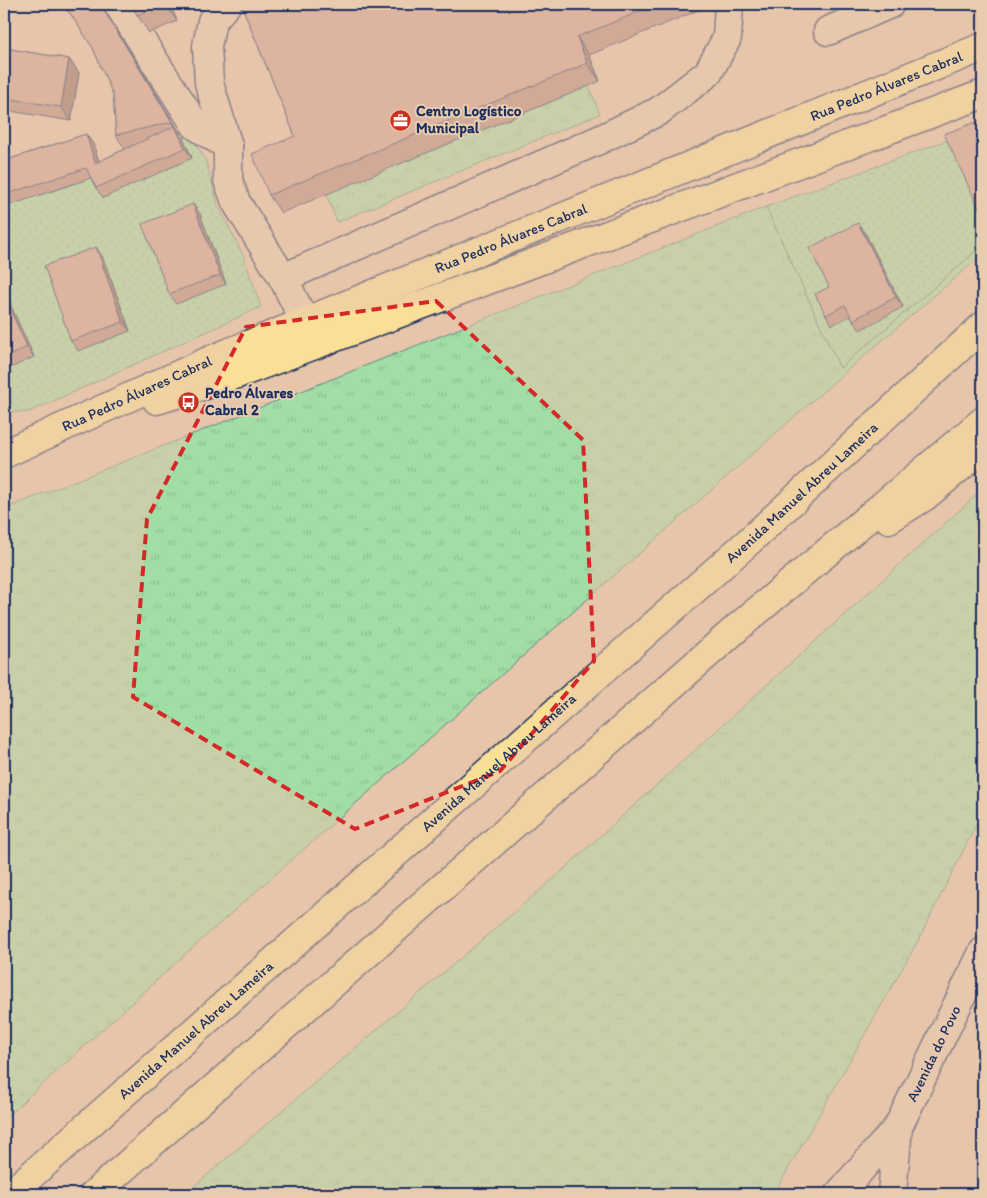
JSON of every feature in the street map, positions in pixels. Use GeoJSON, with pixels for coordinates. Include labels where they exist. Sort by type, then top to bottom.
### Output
{"type":"FeatureCollection","features":[{"type":"Feature","properties":{"kind":"main road","name":"Rua Pedro Álvares Cabral"},"geometry":{"type":"LineString","coordinates":[[42,439],[213,358],[983,47]]}},
{"type":"Feature","properties":{"kind":"main road","name":"Rua Pedro Álvares Cabral"},"geometry":{"type":"LineString","coordinates":[[4,454],[42,439],[224,380],[983,94]]}},
{"type":"Feature","properties":{"kind":"main road","name":"Avenida Manuel Abreu Lameira"},"geometry":{"type":"LineString","coordinates":[[10,1194],[746,544],[983,326]]}},
{"type":"Feature","properties":{"kind":"main road"},"geometry":{"type":"LineString","coordinates":[[94,1194],[730,635],[983,421]]}},
{"type":"Feature","properties":{"kind":"main road"},"geometry":{"type":"LineString","coordinates":[[805,572],[924,497],[983,448]]}},
{"type":"Feature","properties":{"kind":"street"},"geometry":{"type":"LineString","coordinates":[[118,4],[196,126],[228,146]]}},
{"type":"Feature","properties":{"kind":"street"},"geometry":{"type":"LineString","coordinates":[[226,4],[212,21],[207,46],[209,83],[228,146],[228,180],[236,202],[283,278],[305,322]]}},
{"type":"Feature","properties":{"kind":"street"},"geometry":{"type":"LineString","coordinates":[[283,278],[592,143],[659,111],[708,73],[727,38],[729,4]]}},
{"type":"Feature","properties":{"kind":"street"},"geometry":{"type":"LineString","coordinates":[[828,30],[890,4]]}},
{"type":"Feature","properties":{"kind":"street","name":"Avenida do Povo"},"geometry":{"type":"LineString","coordinates":[[839,1194],[898,1127],[983,952]]}},
{"type":"Feature","properties":{"kind":"street","name":"Avenida do Povo"},"geometry":{"type":"LineString","coordinates":[[892,1194],[898,1127]]}},
{"type":"Feature","properties":{"kind":"highlighted area"},"geometry":{"type":"Polygon","coordinates":[[[436,301],[583,440],[594,661],[500,771],[355,829],[133,697],[147,519],[246,327],[436,301]]]}},
{"type":"Feature","properties":{"kind":"green space"},"geometry":{"type":"Polygon","coordinates":[[[589,86],[600,114],[337,222],[326,193],[589,86]]]}},
{"type":"Feature","properties":{"kind":"green space"},"geometry":{"type":"Polygon","coordinates":[[[983,127],[983,245],[840,368],[766,207],[983,127]]]}},
{"type":"Feature","properties":{"kind":"green space"},"geometry":{"type":"Polygon","coordinates":[[[182,136],[193,139],[206,161],[218,205],[243,255],[261,307],[29,412],[4,412],[4,207],[93,177],[182,136]]]}},
{"type":"Feature","properties":{"kind":"green space"},"geometry":{"type":"Polygon","coordinates":[[[766,207],[840,368],[983,245],[983,254],[843,374],[211,931],[4,1119],[4,509],[766,207]]]}},
{"type":"Feature","properties":{"kind":"green space"},"geometry":{"type":"Polygon","coordinates":[[[983,489],[983,811],[919,939],[774,1194],[185,1194],[553,879],[983,489]]]}},
{"type":"Feature","properties":{"kind":"building"},"geometry":{"type":"Polygon","coordinates":[[[64,4],[100,4],[172,122],[116,135],[113,95],[93,48],[64,4]]]}},
{"type":"Feature","properties":{"kind":"building"},"geometry":{"type":"Polygon","coordinates":[[[132,4],[163,4],[137,15],[132,4]]]}},
{"type":"Feature","properties":{"kind":"building","name":"Centro Logístico Municipal"},"geometry":{"type":"Polygon","coordinates":[[[241,4],[658,4],[577,37],[587,63],[269,195],[252,154],[295,136],[241,4]]]}},
{"type":"Feature","properties":{"kind":"building"},"geometry":{"type":"Polygon","coordinates":[[[4,48],[69,59],[61,107],[4,98],[4,48]]]}},
{"type":"Feature","properties":{"kind":"building"},"geometry":{"type":"Polygon","coordinates":[[[979,121],[983,130],[983,217],[944,134],[979,121]]]}},
{"type":"Feature","properties":{"kind":"building"},"geometry":{"type":"Polygon","coordinates":[[[175,126],[185,148],[96,188],[86,168],[4,195],[4,161],[86,134],[95,163],[175,126]]]}},
{"type":"Feature","properties":{"kind":"building"},"geometry":{"type":"Polygon","coordinates":[[[193,204],[220,275],[169,294],[142,224],[193,204]]]}},
{"type":"Feature","properties":{"kind":"building"},"geometry":{"type":"Polygon","coordinates":[[[858,223],[896,297],[853,320],[845,305],[826,315],[815,294],[829,287],[809,248],[858,223]]]}},
{"type":"Feature","properties":{"kind":"building"},"geometry":{"type":"Polygon","coordinates":[[[96,247],[123,322],[71,341],[44,266],[96,247]]]}},
{"type":"Feature","properties":{"kind":"building"},"geometry":{"type":"Polygon","coordinates":[[[4,296],[27,347],[4,358],[4,296]]]}},
{"type":"Feature","properties":{"kind":"place","name":"Centro Logístico Municipal"},"geometry":{"type":"Point","coordinates":[400,120]}},
{"type":"Feature","properties":{"kind":"place","name":"Pedro Álvares Cabral 2"},"geometry":{"type":"Point","coordinates":[189,402]}}]}
